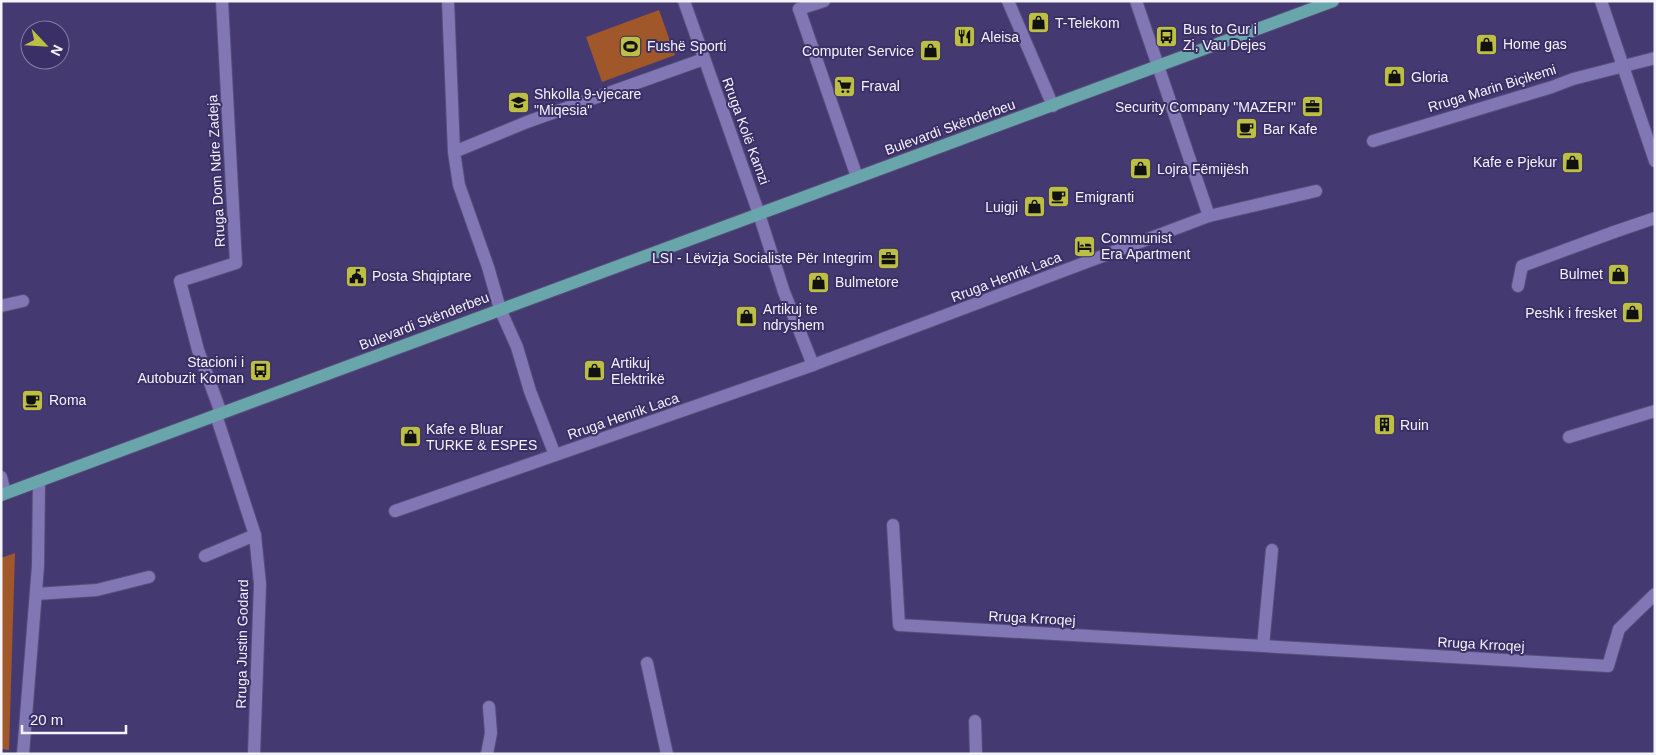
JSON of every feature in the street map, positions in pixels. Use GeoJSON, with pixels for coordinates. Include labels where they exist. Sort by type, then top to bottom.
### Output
{"type":"FeatureCollection","features":[{"type":"Feature","properties":{"kind":"main road","name":"Bulevardi Skënderbeu"},"geometry":{"type":"LineString","coordinates":[[3,494],[1333,1]]}},
{"type":"Feature","properties":{"kind":"street","name":"Rruga Dom Ndre Zadeja"},"geometry":{"type":"LineString","coordinates":[[218,414],[198,350],[180,281],[236,262],[222,1]]}},
{"type":"Feature","properties":{"kind":"street"},"geometry":{"type":"LineString","coordinates":[[448,1],[454,152],[459,185],[488,266],[500,309]]}},
{"type":"Feature","properties":{"kind":"street","name":"Rruga Kolë Kamzi"},"geometry":{"type":"LineString","coordinates":[[684,1],[759,214]]}},
{"type":"Feature","properties":{"kind":"street"},"geometry":{"type":"LineString","coordinates":[[824,1],[799,9],[857,177]]}},
{"type":"Feature","properties":{"kind":"street"},"geometry":{"type":"LineString","coordinates":[[1008,1],[1053,106]]}},
{"type":"Feature","properties":{"kind":"street"},"geometry":{"type":"LineString","coordinates":[[1136,1],[1208,216]]}},
{"type":"Feature","properties":{"kind":"street"},"geometry":{"type":"LineString","coordinates":[[1602,1],[1621,66],[1655,162]]}},
{"type":"Feature","properties":{"kind":"street","name":"Rruga Marin Biçikemi"},"geometry":{"type":"LineString","coordinates":[[1373,141],[1621,66],[1655,58]]}},
{"type":"Feature","properties":{"kind":"street"},"geometry":{"type":"LineString","coordinates":[[454,152],[527,122],[704,59]]}},
{"type":"Feature","properties":{"kind":"street","name":"Rruga Henrik Laca"},"geometry":{"type":"LineString","coordinates":[[395,511],[813,365],[1208,216],[1316,191]]}},
{"type":"Feature","properties":{"kind":"street"},"geometry":{"type":"LineString","coordinates":[[759,214],[784,292],[813,365]]}},
{"type":"Feature","properties":{"kind":"street"},"geometry":{"type":"LineString","coordinates":[[1518,286],[1522,266],[1655,218]]}},
{"type":"Feature","properties":{"kind":"street"},"geometry":{"type":"LineString","coordinates":[[1,306],[23,301]]}},
{"type":"Feature","properties":{"kind":"street","name":"Rruga Henrik Laca"},"geometry":{"type":"LineString","coordinates":[[500,309],[517,347],[530,391],[555,455]]}},
{"type":"Feature","properties":{"kind":"street"},"geometry":{"type":"LineString","coordinates":[[1569,437],[1655,410]]}},
{"type":"Feature","properties":{"kind":"street","name":"Rruga Justin Godard"},"geometry":{"type":"LineString","coordinates":[[218,414],[255,535],[260,584],[254,754]]}},
{"type":"Feature","properties":{"kind":"street"},"geometry":{"type":"LineString","coordinates":[[1,477],[3,494]]}},
{"type":"Feature","properties":{"kind":"street"},"geometry":{"type":"LineString","coordinates":[[23,754],[36,594],[39,481]]}},
{"type":"Feature","properties":{"kind":"street","name":"Rruga Krroqej"},"geometry":{"type":"LineString","coordinates":[[893,525],[899,625],[1608,666],[1619,629],[1655,594]]}},
{"type":"Feature","properties":{"kind":"street"},"geometry":{"type":"LineString","coordinates":[[205,556],[255,535]]}},
{"type":"Feature","properties":{"kind":"street"},"geometry":{"type":"LineString","coordinates":[[1263,646],[1272,550]]}},
{"type":"Feature","properties":{"kind":"street"},"geometry":{"type":"LineString","coordinates":[[36,594],[97,590],[149,577]]}},
{"type":"Feature","properties":{"kind":"street"},"geometry":{"type":"LineString","coordinates":[[647,663],[668,754]]}},
{"type":"Feature","properties":{"kind":"street"},"geometry":{"type":"LineString","coordinates":[[487,754],[490,733],[489,707]]}},
{"type":"Feature","properties":{"kind":"street"},"geometry":{"type":"LineString","coordinates":[[975,721],[976,754]]}},
{"type":"Feature","properties":{"kind":"shaded area","name":"Fushë Sporti"},"geometry":{"type":"Polygon","coordinates":[[[659,10],[675,55],[602,82],[586,37],[659,10]]]}},
{"type":"Feature","properties":{"kind":"shaded area"},"geometry":{"type":"Polygon","coordinates":[[[15,553],[9,750],[1,749],[1,558],[15,553]]]}},
{"type":"Feature","properties":{"kind":"place","name":"T-Telekom"},"geometry":{"type":"Point","coordinates":[1039,23]}},
{"type":"Feature","properties":{"kind":"place","name":"Aleisa"},"geometry":{"type":"Point","coordinates":[965,37]}},
{"type":"Feature","properties":{"kind":"place","name":"Bus to Gur i Zi, Vau Dejes"},"geometry":{"type":"Point","coordinates":[1167,37]}},
{"type":"Feature","properties":{"kind":"place","name":"Home gas"},"geometry":{"type":"Point","coordinates":[1487,44]}},
{"type":"Feature","properties":{"kind":"place","name":"Fushë Sporti"},"geometry":{"type":"Point","coordinates":[631,46]}},
{"type":"Feature","properties":{"kind":"place","name":"Computer Service"},"geometry":{"type":"Point","coordinates":[930,51]}},
{"type":"Feature","properties":{"kind":"place","name":"Gloria"},"geometry":{"type":"Point","coordinates":[1395,77]}},
{"type":"Feature","properties":{"kind":"place","name":"Fraval"},"geometry":{"type":"Point","coordinates":[845,86]}},
{"type":"Feature","properties":{"kind":"place","name":"Shkolla 9-vjecare \"Miqesia\""},"geometry":{"type":"Point","coordinates":[518,102]}},
{"type":"Feature","properties":{"kind":"place","name":"Security Company \"MAZERI\""},"geometry":{"type":"Point","coordinates":[1312,107]}},
{"type":"Feature","properties":{"kind":"place","name":"Bar Kafe"},"geometry":{"type":"Point","coordinates":[1247,129]}},
{"type":"Feature","properties":{"kind":"place","name":"Kafe e Pjekur"},"geometry":{"type":"Point","coordinates":[1573,162]}},
{"type":"Feature","properties":{"kind":"place","name":"Lojra Fëmijësh"},"geometry":{"type":"Point","coordinates":[1141,169]}},
{"type":"Feature","properties":{"kind":"place","name":"Emigranti"},"geometry":{"type":"Point","coordinates":[1059,197]}},
{"type":"Feature","properties":{"kind":"place","name":"Luigji"},"geometry":{"type":"Point","coordinates":[1034,207]}},
{"type":"Feature","properties":{"kind":"place","name":"Communist Era Apartment"},"geometry":{"type":"Point","coordinates":[1085,246]}},
{"type":"Feature","properties":{"kind":"place","name":"LSI - Lëvizja Socialiste Për Integrim"},"geometry":{"type":"Point","coordinates":[889,258]}},
{"type":"Feature","properties":{"kind":"place","name":"Bulmet"},"geometry":{"type":"Point","coordinates":[1619,274]}},
{"type":"Feature","properties":{"kind":"place","name":"Posta Shqiptare"},"geometry":{"type":"Point","coordinates":[356,276]}},
{"type":"Feature","properties":{"kind":"place","name":"Bulmetore"},"geometry":{"type":"Point","coordinates":[819,282]}},
{"type":"Feature","properties":{"kind":"place","name":"Peshk i fresket"},"geometry":{"type":"Point","coordinates":[1633,313]}},
{"type":"Feature","properties":{"kind":"place","name":"Artikuj te ndryshem"},"geometry":{"type":"Point","coordinates":[747,317]}},
{"type":"Feature","properties":{"kind":"place","name":"Stacioni i Autobuzit Koman"},"geometry":{"type":"Point","coordinates":[260,370]}},
{"type":"Feature","properties":{"kind":"place","name":"Artikuj Elektrikë"},"geometry":{"type":"Point","coordinates":[595,371]}},
{"type":"Feature","properties":{"kind":"place","name":"Roma"},"geometry":{"type":"Point","coordinates":[33,400]}},
{"type":"Feature","properties":{"kind":"place","name":"Ruin"},"geometry":{"type":"Point","coordinates":[1384,425]}},
{"type":"Feature","properties":{"kind":"place","name":"Kafe e Bluar TURKE & ESPES"},"geometry":{"type":"Point","coordinates":[410,437]}}]}
